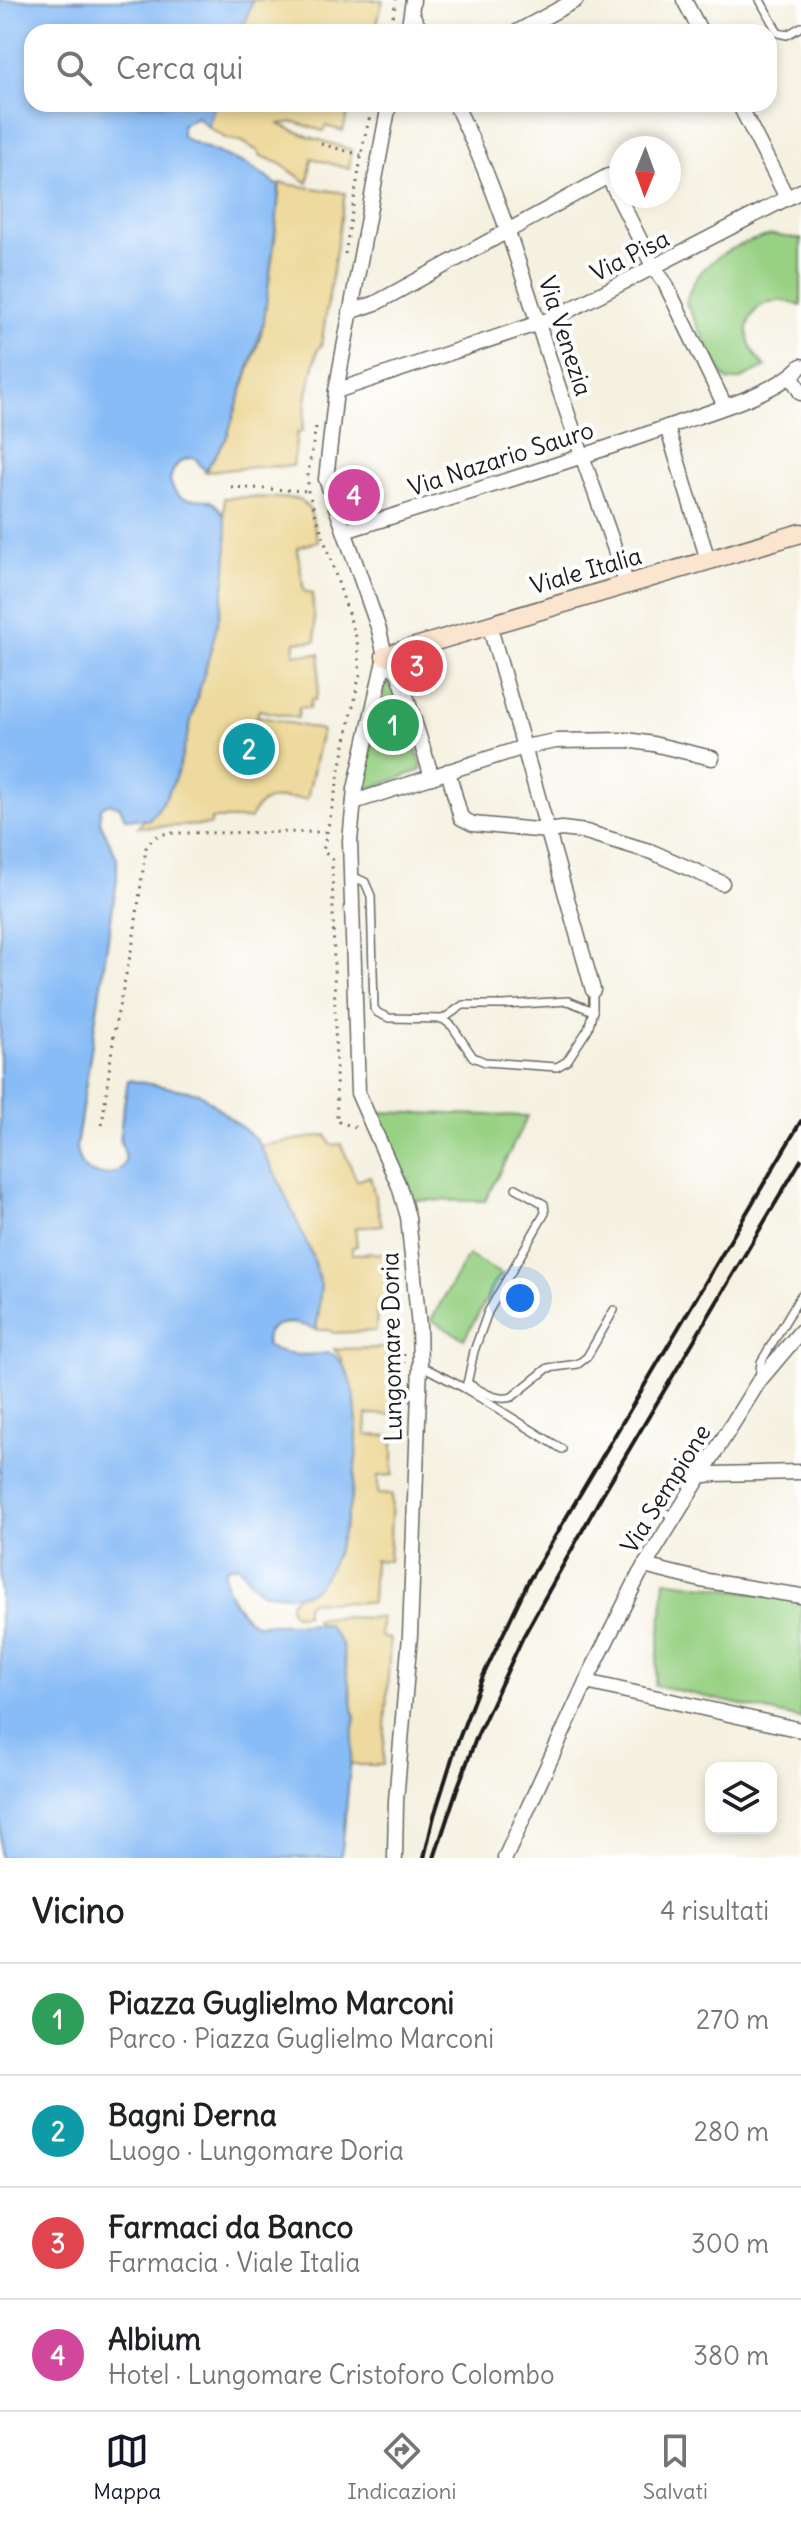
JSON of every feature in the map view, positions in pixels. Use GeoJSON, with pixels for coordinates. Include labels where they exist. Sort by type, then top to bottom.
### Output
{"type":"FeatureCollection","features":[{"type":"Feature","properties":{"kind":"street"},"geometry":{"type":"LineString","coordinates":[[532,24],[576,0]]}},
{"type":"Feature","properties":{"kind":"street"},"geometry":{"type":"LineString","coordinates":[[685,0],[697,24]]}},
{"type":"Feature","properties":{"kind":"street"},"geometry":{"type":"LineString","coordinates":[[388,112],[336,391],[326,479],[379,630],[384,659],[397,671],[402,683],[432,777]]}},
{"type":"Feature","properties":{"kind":"street","name":"Via Venezia"},"geometry":{"type":"LineString","coordinates":[[459,112],[475,143],[627,585]]}},
{"type":"Feature","properties":{"kind":"street"},"geometry":{"type":"LineString","coordinates":[[744,112],[794,194]]}},
{"type":"Feature","properties":{"kind":"street"},"geometry":{"type":"LineString","coordinates":[[350,312],[376,303],[608,176],[725,406]]}},
{"type":"Feature","properties":{"kind":"street","name":"Via Pisa"},"geometry":{"type":"LineString","coordinates":[[336,391],[538,324],[654,268],[794,194]]}},
{"type":"Feature","properties":{"kind":"street"},"geometry":{"type":"LineString","coordinates":[[796,371],[801,393]]}},
{"type":"Feature","properties":{"kind":"street","name":"Via Nazario Sauro"},"geometry":{"type":"LineString","coordinates":[[345,531],[581,458],[725,406],[796,371]]}},
{"type":"Feature","properties":{"kind":"street"},"geometry":{"type":"LineString","coordinates":[[667,427],[708,560]]}},
{"type":"Feature","properties":{"kind":"street","name":"Viale Italia"},"geometry":{"type":"LineString","coordinates":[[384,659],[489,624],[801,533]]}},
{"type":"Feature","properties":{"kind":"street"},"geometry":{"type":"LineString","coordinates":[[489,624],[593,990]]}},
{"type":"Feature","properties":{"kind":"street","name":"Lungomare Doria"},"geometry":{"type":"LineString","coordinates":[[384,659],[355,789],[350,841],[358,1093],[399,1186],[408,1217],[419,1327],[410,1635],[396,1801],[395,1858]]}},
{"type":"Feature","properties":{"kind":"street"},"geometry":{"type":"LineString","coordinates":[[354,802],[524,747],[556,741],[627,740],[712,758]]}},
{"type":"Feature","properties":{"kind":"street"},"geometry":{"type":"LineString","coordinates":[[448,771],[458,811],[465,821],[548,831],[586,832],[652,852],[722,883]]}},
{"type":"Feature","properties":{"kind":"street","name":"Via Sempione"},"geometry":{"type":"LineString","coordinates":[[505,1858],[667,1514],[699,1476],[759,1381],[801,1331]]}},
{"type":"Feature","properties":{"kind":"street"},"geometry":{"type":"LineString","coordinates":[[699,1476],[801,1472]]}},
{"type":"Feature","properties":{"kind":"street"},"geometry":{"type":"LineString","coordinates":[[644,1566],[701,1580],[801,1596]]}},
{"type":"Feature","properties":{"kind":"street"},"geometry":{"type":"LineString","coordinates":[[586,1682],[801,1730]]}},
{"type":"Feature","properties":{"kind":"lane"},"geometry":{"type":"LineString","coordinates":[[760,0],[773,24]]}},
{"type":"Feature","properties":{"kind":"lane"},"geometry":{"type":"LineString","coordinates":[[777,31],[787,35],[801,27]]}},
{"type":"Feature","properties":{"kind":"lane"},"geometry":{"type":"LineString","coordinates":[[351,875],[365,882],[371,896],[374,1008],[378,1013],[389,1018],[443,1019],[463,1005],[568,1001],[593,1011]]}},
{"type":"Feature","properties":{"kind":"lane"},"geometry":{"type":"LineString","coordinates":[[443,1019],[452,1026],[473,1057],[485,1062],[557,1067],[567,1061],[588,1029],[593,1011],[593,990]]}},
{"type":"Feature","properties":{"kind":"lane"},"geometry":{"type":"LineString","coordinates":[[467,1386],[474,1351],[488,1312],[545,1213],[544,1204],[516,1188]]}},
{"type":"Feature","properties":{"kind":"lane"},"geometry":{"type":"LineString","coordinates":[[759,1381],[761,1362],[801,1295]]}},
{"type":"Feature","properties":{"kind":"lane"},"geometry":{"type":"LineString","coordinates":[[420,1365],[506,1399],[548,1368],[578,1364],[587,1357],[614,1310]]}},
{"type":"Feature","properties":{"kind":"lane"},"geometry":{"type":"LineString","coordinates":[[467,1386],[562,1449]]}},
{"type":"Feature","properties":{"kind":"path"},"geometry":{"type":"LineString","coordinates":[[392,24],[396,0]]}},
{"type":"Feature","properties":{"kind":"path"},"geometry":{"type":"LineString","coordinates":[[321,144],[361,155]]}},
{"type":"Feature","properties":{"kind":"path"},"geometry":{"type":"LineString","coordinates":[[231,487],[308,491]]}},
{"type":"Feature","properties":{"kind":"path"},"geometry":{"type":"LineString","coordinates":[[102,1125],[115,1026],[133,942],[146,848],[151,838],[157,834],[174,833],[327,832]]}},
{"type":"Feature","properties":{"kind":"green space"},"geometry":{"type":"Polygon","coordinates":[[[772,235],[801,239],[801,306],[784,301],[759,307],[748,328],[749,341],[766,367],[739,380],[728,381],[686,303],[690,289],[718,257],[744,243],[772,235]]]}},
{"type":"Feature","properties":{"kind":"green space"},"geometry":{"type":"Polygon","coordinates":[[[394,682],[422,767],[419,771],[368,789],[364,780],[384,688],[386,684],[394,682]]]}},
{"type":"Feature","properties":{"kind":"green space"},"geometry":{"type":"Polygon","coordinates":[[[376,1112],[528,1116],[485,1201],[411,1200],[376,1112]]]}},
{"type":"Feature","properties":{"kind":"green space"},"geometry":{"type":"Polygon","coordinates":[[[468,1255],[501,1274],[464,1339],[431,1320],[468,1255]]]}},
{"type":"Feature","properties":{"kind":"green space"},"geometry":{"type":"Polygon","coordinates":[[[665,1580],[801,1600],[801,1719],[655,1685],[665,1580]]]}},
{"type":"Feature","properties":{"kind":"sand"},"geometry":{"type":"Polygon","coordinates":[[[253,0],[383,0],[377,24],[244,24],[253,0]]]}},
{"type":"Feature","properties":{"kind":"sand"},"geometry":{"type":"Polygon","coordinates":[[[213,112],[348,112],[343,131],[326,126],[323,131],[295,122],[278,124],[352,150],[349,169],[312,158],[308,183],[241,141],[227,139],[208,127],[213,112]]]}},
{"type":"Feature","properties":{"kind":"sand"},"geometry":{"type":"Polygon","coordinates":[[[280,183],[345,193],[321,346],[307,394],[302,432],[297,433],[293,466],[205,472],[226,438],[261,335],[280,183]]]}},
{"type":"Feature","properties":{"kind":"sand"},"geometry":{"type":"Polygon","coordinates":[[[224,498],[300,499],[310,510],[318,541],[297,548],[304,591],[312,593],[316,641],[295,642],[294,654],[320,654],[315,700],[311,700],[310,708],[299,707],[298,718],[259,710],[257,716],[322,730],[307,799],[267,801],[260,804],[250,819],[211,819],[211,825],[138,827],[148,815],[224,572],[224,498]]]}},
{"type":"Feature","properties":{"kind":"sand"},"geometry":{"type":"Polygon","coordinates":[[[326,1135],[331,1145],[341,1144],[357,1181],[370,1176],[382,1225],[355,1228],[357,1246],[352,1247],[352,1254],[391,1255],[393,1301],[377,1302],[376,1331],[333,1333],[316,1330],[319,1312],[259,1146],[326,1135]]]}},
{"type":"Feature","properties":{"kind":"sand"},"geometry":{"type":"Polygon","coordinates":[[[387,1348],[387,1366],[395,1367],[395,1415],[367,1414],[366,1435],[393,1436],[393,1475],[378,1476],[378,1494],[392,1495],[389,1561],[374,1560],[372,1603],[310,1601],[305,1615],[294,1615],[290,1603],[307,1586],[347,1384],[342,1359],[334,1349],[387,1348]]]}},
{"type":"Feature","properties":{"kind":"sand"},"geometry":{"type":"Polygon","coordinates":[[[381,1618],[380,1637],[390,1639],[383,1765],[345,1765],[335,1657],[315,1619],[381,1618]]]}},
{"type":"Feature","properties":{"kind":"water"},"geometry":{"type":"Polygon","coordinates":[[[0,0],[253,0],[244,24],[24,24],[24,112],[213,112],[208,127],[197,117],[182,125],[182,136],[248,165],[279,186],[264,321],[227,437],[205,471],[195,458],[185,459],[175,467],[170,480],[181,497],[211,501],[224,517],[227,553],[223,598],[181,761],[164,799],[148,820],[125,818],[120,807],[109,803],[101,808],[100,822],[117,858],[117,880],[76,1148],[81,1163],[92,1173],[111,1174],[123,1166],[125,1156],[120,1137],[128,1080],[199,1093],[256,1139],[312,1255],[321,1285],[316,1330],[291,1323],[275,1326],[267,1337],[267,1346],[289,1354],[329,1353],[345,1367],[354,1395],[357,1430],[349,1511],[325,1576],[309,1592],[291,1595],[260,1592],[238,1566],[230,1566],[225,1571],[225,1578],[233,1601],[255,1624],[327,1624],[342,1645],[355,1718],[342,1851],[339,1858],[0,1858],[0,0]]]}},
{"type":"Feature","properties":{"kind":"railway"},"geometry":{"type":"LineString","coordinates":[[424,1858],[455,1749],[483,1676],[528,1582],[801,1121]]}},
{"type":"Feature","properties":{"kind":"railway"},"geometry":{"type":"LineString","coordinates":[[434,1858],[477,1736],[523,1637],[601,1497],[801,1160]]}},
{"type":"Feature","properties":{"kind":"place","name":"Albium"},"geometry":{"type":"Point","coordinates":[354,495]}},
{"type":"Feature","properties":{"kind":"place","name":"Farmaci da Banco"},"geometry":{"type":"Point","coordinates":[417,666]}},
{"type":"Feature","properties":{"kind":"place","name":"Piazza Guglielmo Marconi"},"geometry":{"type":"Point","coordinates":[393,725]}},
{"type":"Feature","properties":{"kind":"place","name":"Bagni Derna"},"geometry":{"type":"Point","coordinates":[249,749]}}]}
